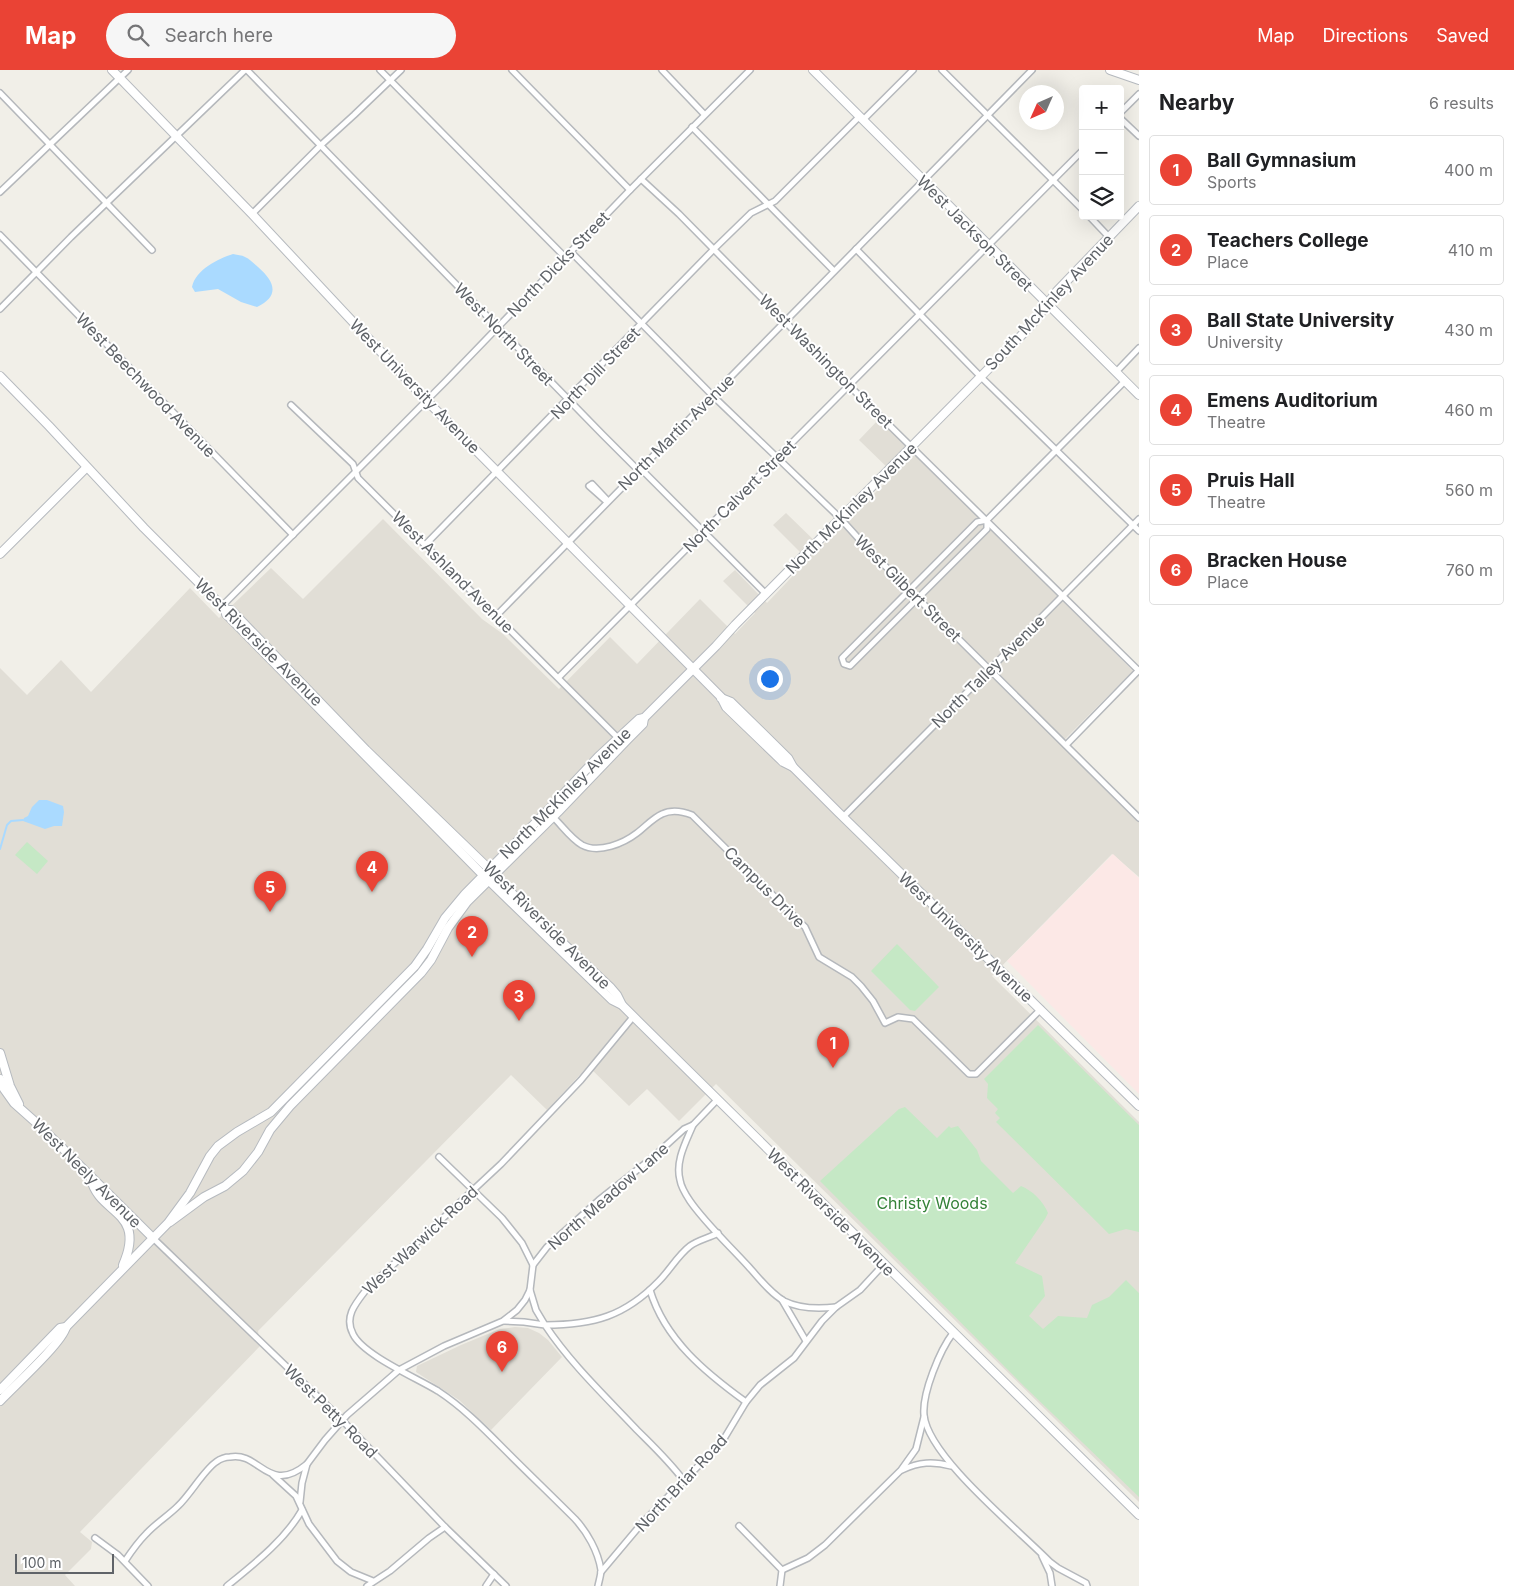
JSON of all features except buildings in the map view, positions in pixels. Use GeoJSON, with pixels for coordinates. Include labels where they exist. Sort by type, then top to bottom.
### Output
{"type":"FeatureCollection","features":[{"type":"Feature","properties":{"kind":"street","name":"West University Avenue"},"geometry":{"type":"LineString","coordinates":[[112,70],[252,214],[426,400],[721,697],[726,706],[783,762],[794,767],[1139,1106]]}},
{"type":"Feature","properties":{"kind":"street"},"geometry":{"type":"LineString","coordinates":[[0,192],[128,70]]}},
{"type":"Feature","properties":{"kind":"street"},"geometry":{"type":"LineString","coordinates":[[0,309],[106,203],[246,70]]}},
{"type":"Feature","properties":{"kind":"street","name":"West North Street"},"geometry":{"type":"LineString","coordinates":[[246,70],[497,328],[766,594]]}},
{"type":"Feature","properties":{"kind":"street"},"geometry":{"type":"LineString","coordinates":[[380,70],[565,257]]}},
{"type":"Feature","properties":{"kind":"street"},"geometry":{"type":"LineString","coordinates":[[252,214],[321,145],[401,70]]}},
{"type":"Feature","properties":{"kind":"street"},"geometry":{"type":"LineString","coordinates":[[512,70],[630,190]]}},
{"type":"Feature","properties":{"kind":"street"},"geometry":{"type":"LineString","coordinates":[[662,70],[704,114]]}},
{"type":"Feature","properties":{"kind":"street","name":"North Dicks Street"},"geometry":{"type":"LineString","coordinates":[[224,608],[292,535],[497,328],[704,114],[750,70]]}},
{"type":"Feature","properties":{"kind":"street","name":"West Jackson Street"},"geometry":{"type":"LineString","coordinates":[[812,70],[1139,395]]}},
{"type":"Feature","properties":{"kind":"street","name":"North Dill Street"},"geometry":{"type":"LineString","coordinates":[[425,545],[569,400],[714,249],[751,213],[775,201],[913,70]]}},
{"type":"Feature","properties":{"kind":"street"},"geometry":{"type":"LineString","coordinates":[[942,70],[1079,206]]}},
{"type":"Feature","properties":{"kind":"street","name":"North Martin Avenue"},"geometry":{"type":"LineString","coordinates":[[496,616],[1032,70]]}},
{"type":"Feature","properties":{"kind":"street"},"geometry":{"type":"LineString","coordinates":[[1110,70],[1139,80]]}},
{"type":"Feature","properties":{"kind":"street"},"geometry":{"type":"LineString","coordinates":[[0,93],[152,250]]}},
{"type":"Feature","properties":{"kind":"street"},"geometry":{"type":"LineString","coordinates":[[1124,109],[1139,94]]}},
{"type":"Feature","properties":{"kind":"street"},"geometry":{"type":"LineString","coordinates":[[1124,122],[1139,136]]}},
{"type":"Feature","properties":{"kind":"street"},"geometry":{"type":"LineString","coordinates":[[692,127],[834,271]]}},
{"type":"Feature","properties":{"kind":"street","name":"North Calvert Street"},"geometry":{"type":"LineString","coordinates":[[559,678],[1079,154]]}},
{"type":"Feature","properties":{"kind":"street","name":"West Washington Street"},"geometry":{"type":"LineString","coordinates":[[641,179],[1139,670]]}},
{"type":"Feature","properties":{"kind":"street","name":"South McKinley Avenue"},"geometry":{"type":"LineString","coordinates":[[981,376],[1033,323],[1058,291],[1139,206]]}},
{"type":"Feature","properties":{"kind":"street"},"geometry":{"type":"LineString","coordinates":[[1093,220],[1109,237]]}},
{"type":"Feature","properties":{"kind":"street","name":"West Beechwood Avenue"},"geometry":{"type":"LineString","coordinates":[[0,234],[292,535]]}},
{"type":"Feature","properties":{"kind":"street"},"geometry":{"type":"LineString","coordinates":[[856,249],[981,376],[1139,531]]}},
{"type":"Feature","properties":{"kind":"street","name":"West Gilbert Street"},"geometry":{"type":"LineString","coordinates":[[571,252],[712,395],[840,518],[862,543],[1139,818]]}},
{"type":"Feature","properties":{"kind":"street"},"geometry":{"type":"LineString","coordinates":[[1116,372],[1139,348]]}},
{"type":"Feature","properties":{"kind":"street","name":"West Riverside Avenue"},"geometry":{"type":"LineString","coordinates":[[0,376],[49,426],[86,468],[224,608],[230,610],[488,877],[535,916],[611,988],[622,1005],[717,1100],[1139,1515]]}},
{"type":"Feature","properties":{"kind":"street","name":"North McKinley Avenue"},"geometry":{"type":"LineString","coordinates":[[0,1401],[56,1343],[66,1327],[168,1223],[190,1193],[210,1156],[232,1135],[271,1112],[415,966],[455,905],[488,877],[550,814],[618,738],[639,719],[644,718],[693,670],[981,376]]}},
{"type":"Feature","properties":{"kind":"street"},"geometry":{"type":"LineString","coordinates":[[987,520],[987,528],[850,666],[844,664],[842,658],[909,590],[977,522],[987,520],[1125,381]]}},
{"type":"Feature","properties":{"kind":"street","name":"West Ashland Avenue"},"geometry":{"type":"LineString","coordinates":[[291,405],[353,464],[358,478],[618,738]]}},
{"type":"Feature","properties":{"kind":"street"},"geometry":{"type":"LineString","coordinates":[[0,554],[86,468]]}},
{"type":"Feature","properties":{"kind":"street","name":"North Talley Avenue"},"geometry":{"type":"LineString","coordinates":[[844,817],[1139,519]]}},
{"type":"Feature","properties":{"kind":"street"},"geometry":{"type":"LineString","coordinates":[[1066,745],[1139,670]]}},
{"type":"Feature","properties":{"kind":"street"},"geometry":{"type":"LineString","coordinates":[[550,814],[643,724],[644,718]]}},
{"type":"Feature","properties":{"kind":"street","name":"Campus Drive"},"geometry":{"type":"LineString","coordinates":[[550,814],[581,844],[590,848],[600,848],[621,842],[636,834],[662,813],[682,811],[692,815],[805,927],[819,957],[852,977],[861,986],[873,1001],[885,1024],[898,1017],[913,1019],[969,1074],[976,1074],[1040,1009]]}},
{"type":"Feature","properties":{"kind":"street","name":"North McKinley Avenue"},"geometry":{"type":"LineString","coordinates":[[168,1223],[204,1197],[225,1186],[248,1166],[270,1130],[290,1106],[421,974],[457,915],[488,877]]}},
{"type":"Feature","properties":{"kind":"street","name":"West Warwick Road"},"geometry":{"type":"LineString","coordinates":[[601,1572],[588,1537],[575,1519],[464,1410],[437,1391],[378,1356],[356,1339],[350,1325],[350,1313],[356,1302],[379,1277],[474,1191],[581,1080],[634,1017]]}},
{"type":"Feature","properties":{"kind":"street","name":"West Neely Avenue"},"geometry":{"type":"LineString","coordinates":[[0,1053],[10,1086],[20,1108]]}},
{"type":"Feature","properties":{"kind":"street","name":"West Neely Avenue"},"geometry":{"type":"LineString","coordinates":[[0,1079],[11,1100],[153,1238]]}},
{"type":"Feature","properties":{"kind":"street","name":"North Meadow Lane"},"geometry":{"type":"LineString","coordinates":[[533,1265],[547,1247],[585,1212],[651,1159],[684,1129],[693,1125],[717,1100]]}},
{"type":"Feature","properties":{"kind":"street"},"geometry":{"type":"LineString","coordinates":[[693,1125],[683,1148],[679,1164],[679,1179],[690,1200],[770,1290],[782,1300],[810,1308],[836,1307]]}},
{"type":"Feature","properties":{"kind":"street"},"geometry":{"type":"LineString","coordinates":[[438,1157],[502,1218],[527,1252],[533,1265],[530,1290],[536,1310],[564,1351],[669,1462],[684,1481]]}},
{"type":"Feature","properties":{"kind":"street"},"geometry":{"type":"LineString","coordinates":[[91,1177],[96,1191],[122,1216],[128,1228],[127,1255],[121,1271]]}},
{"type":"Feature","properties":{"kind":"street"},"geometry":{"type":"LineString","coordinates":[[503,1322],[573,1325],[600,1320],[625,1308],[650,1290],[690,1246],[718,1233]]}},
{"type":"Feature","properties":{"kind":"street","name":"West Petty Road"},"geometry":{"type":"LineString","coordinates":[[153,1238],[342,1420],[506,1586]]}},
{"type":"Feature","properties":{"kind":"street","name":"North Briar Road"},"geometry":{"type":"LineString","coordinates":[[601,1572],[643,1522],[722,1442],[731,1430],[746,1402],[760,1385],[794,1358],[822,1321],[836,1307],[860,1290],[884,1264]]}},
{"type":"Feature","properties":{"kind":"street"},"geometry":{"type":"LineString","coordinates":[[373,1581],[351,1572],[337,1561],[319,1538],[302,1510],[300,1502],[302,1483],[308,1464],[342,1420],[400,1370],[444,1346],[503,1322],[521,1305],[530,1290]]}},
{"type":"Feature","properties":{"kind":"street"},"geometry":{"type":"LineString","coordinates":[[650,1290],[666,1326],[694,1361],[746,1402]]}},
{"type":"Feature","properties":{"kind":"street"},"geometry":{"type":"LineString","coordinates":[[782,1300],[806,1341]]}},
{"type":"Feature","properties":{"kind":"street","name":"North McKinley Avenue"},"geometry":{"type":"LineString","coordinates":[[0,1390],[60,1328],[66,1327]]}},
{"type":"Feature","properties":{"kind":"street"},"geometry":{"type":"LineString","coordinates":[[782,1570],[808,1558],[826,1545],[901,1470],[916,1449],[929,1385],[944,1348],[953,1333]]}},
{"type":"Feature","properties":{"kind":"street"},"geometry":{"type":"LineString","coordinates":[[924,1416],[935,1444],[952,1466],[1041,1553],[1058,1568],[1087,1586]]}},
{"type":"Feature","properties":{"kind":"street"},"geometry":{"type":"LineString","coordinates":[[125,1562],[146,1534],[178,1506],[216,1462],[231,1456],[247,1458],[259,1468],[273,1475],[288,1487],[300,1502]]}},
{"type":"Feature","properties":{"kind":"street"},"geometry":{"type":"LineString","coordinates":[[901,1470],[928,1462],[952,1466]]}},
{"type":"Feature","properties":{"kind":"street"},"geometry":{"type":"LineString","coordinates":[[273,1475],[285,1475],[295,1472],[308,1464]]}},
{"type":"Feature","properties":{"kind":"street"},"geometry":{"type":"LineString","coordinates":[[227,1586],[278,1540],[297,1519],[302,1510]]}},
{"type":"Feature","properties":{"kind":"street"},"geometry":{"type":"LineString","coordinates":[[367,1586],[390,1571],[445,1526]]}},
{"type":"Feature","properties":{"kind":"street"},"geometry":{"type":"LineString","coordinates":[[739,1526],[782,1570]]}},
{"type":"Feature","properties":{"kind":"street"},"geometry":{"type":"LineString","coordinates":[[95,1538],[125,1562],[148,1586]]}},
{"type":"Feature","properties":{"kind":"street"},"geometry":{"type":"LineString","coordinates":[[1041,1553],[1050,1573],[1052,1586]]}},
{"type":"Feature","properties":{"kind":"street"},"geometry":{"type":"LineString","coordinates":[[780,1586],[782,1570]]}},
{"type":"Feature","properties":{"kind":"street"},"geometry":{"type":"LineString","coordinates":[[598,1586],[601,1572]]}},
{"type":"Feature","properties":{"kind":"street"},"geometry":{"type":"LineString","coordinates":[[486,1586],[494,1574]]}},
{"type":"Feature","properties":{"kind":"shaded area"},"geometry":{"type":"Polygon","coordinates":[[[880,418],[1133,671],[1062,744],[1139,821],[1139,877],[1112,854],[992,976],[1139,1122],[1139,1502],[716,1084],[679,1121],[647,1089],[629,1106],[588,1066],[547,1110],[511,1075],[258,1331],[260,1346],[80,1532],[92,1542],[91,1549],[65,1575],[75,1586],[0,1586],[0,668],[27,695],[61,660],[91,692],[190,588],[219,618],[271,568],[303,599],[383,519],[482,619],[503,634],[559,689],[610,637],[637,664],[700,599],[735,634],[755,613],[723,581],[735,570],[767,603],[808,560],[773,525],[786,513],[821,547],[894,474],[859,440],[880,418]]]}},
{"type":"Feature","properties":{"kind":"shaded area"},"geometry":{"type":"Polygon","coordinates":[[[1113,854],[1139,878],[1139,1094],[1007,961],[1113,854]]]}},
{"type":"Feature","properties":{"kind":"shaded area"},"geometry":{"type":"Polygon","coordinates":[[[528,1328],[539,1333],[548,1340],[562,1357],[491,1430],[459,1400],[416,1372],[417,1366],[461,1345],[500,1329],[528,1328]]]}},
{"type":"Feature","properties":{"kind":"green space"},"geometry":{"type":"Polygon","coordinates":[[[27,842],[48,861],[37,874],[15,855],[27,842]]]}},
{"type":"Feature","properties":{"kind":"green space"},"geometry":{"type":"Polygon","coordinates":[[[897,944],[939,987],[915,1011],[910,1010],[871,971],[897,944]]]}},
{"type":"Feature","properties":{"kind":"green space"},"geometry":{"type":"Polygon","coordinates":[[[1038,1025],[1139,1125],[1139,1232],[1126,1229],[1109,1234],[996,1122],[1000,1118],[995,1113],[998,1109],[987,1098],[988,1084],[984,1079],[1038,1025]]]}},
{"type":"Feature","properties":{"kind":"green space","name":"Christy Woods"},"geometry":{"type":"Polygon","coordinates":[[[905,1107],[937,1138],[949,1126],[951,1128],[958,1126],[977,1150],[981,1161],[1013,1193],[1021,1186],[1043,1204],[1048,1213],[1015,1263],[1042,1276],[1045,1296],[1029,1316],[1043,1329],[1058,1316],[1087,1318],[1092,1305],[1109,1297],[1126,1280],[1139,1293],[1139,1497],[1026,1388],[820,1181],[899,1109],[905,1107]]]}},
{"type":"Feature","properties":{"kind":"water"},"geometry":{"type":"Polygon","coordinates":[[[233,254],[250,260],[264,273],[271,283],[272,293],[264,303],[257,307],[241,302],[218,289],[195,292],[192,287],[194,281],[203,270],[214,262],[233,254]]]}},
{"type":"Feature","properties":{"kind":"water"},"geometry":{"type":"Polygon","coordinates":[[[39,800],[47,800],[63,806],[62,826],[45,829],[23,821],[39,800]]]}},
{"type":"Feature","properties":{"kind":"waterway"},"geometry":{"type":"LineString","coordinates":[[0,849],[7,825],[11,821],[23,820]]}},
{"type":"Feature","properties":{"kind":"place","name":"Emens Auditorium"},"geometry":{"type":"Point","coordinates":[372,892]}},
{"type":"Feature","properties":{"kind":"place","name":"Pruis Hall"},"geometry":{"type":"Point","coordinates":[270,912]}},
{"type":"Feature","properties":{"kind":"place","name":"Teachers College"},"geometry":{"type":"Point","coordinates":[472,957]}},
{"type":"Feature","properties":{"kind":"place","name":"Ball State University"},"geometry":{"type":"Point","coordinates":[519,1021]}},
{"type":"Feature","properties":{"kind":"place","name":"Ball Gymnasium"},"geometry":{"type":"Point","coordinates":[833,1068]}},
{"type":"Feature","properties":{"kind":"place","name":"Bracken House"},"geometry":{"type":"Point","coordinates":[502,1372]}}]}
